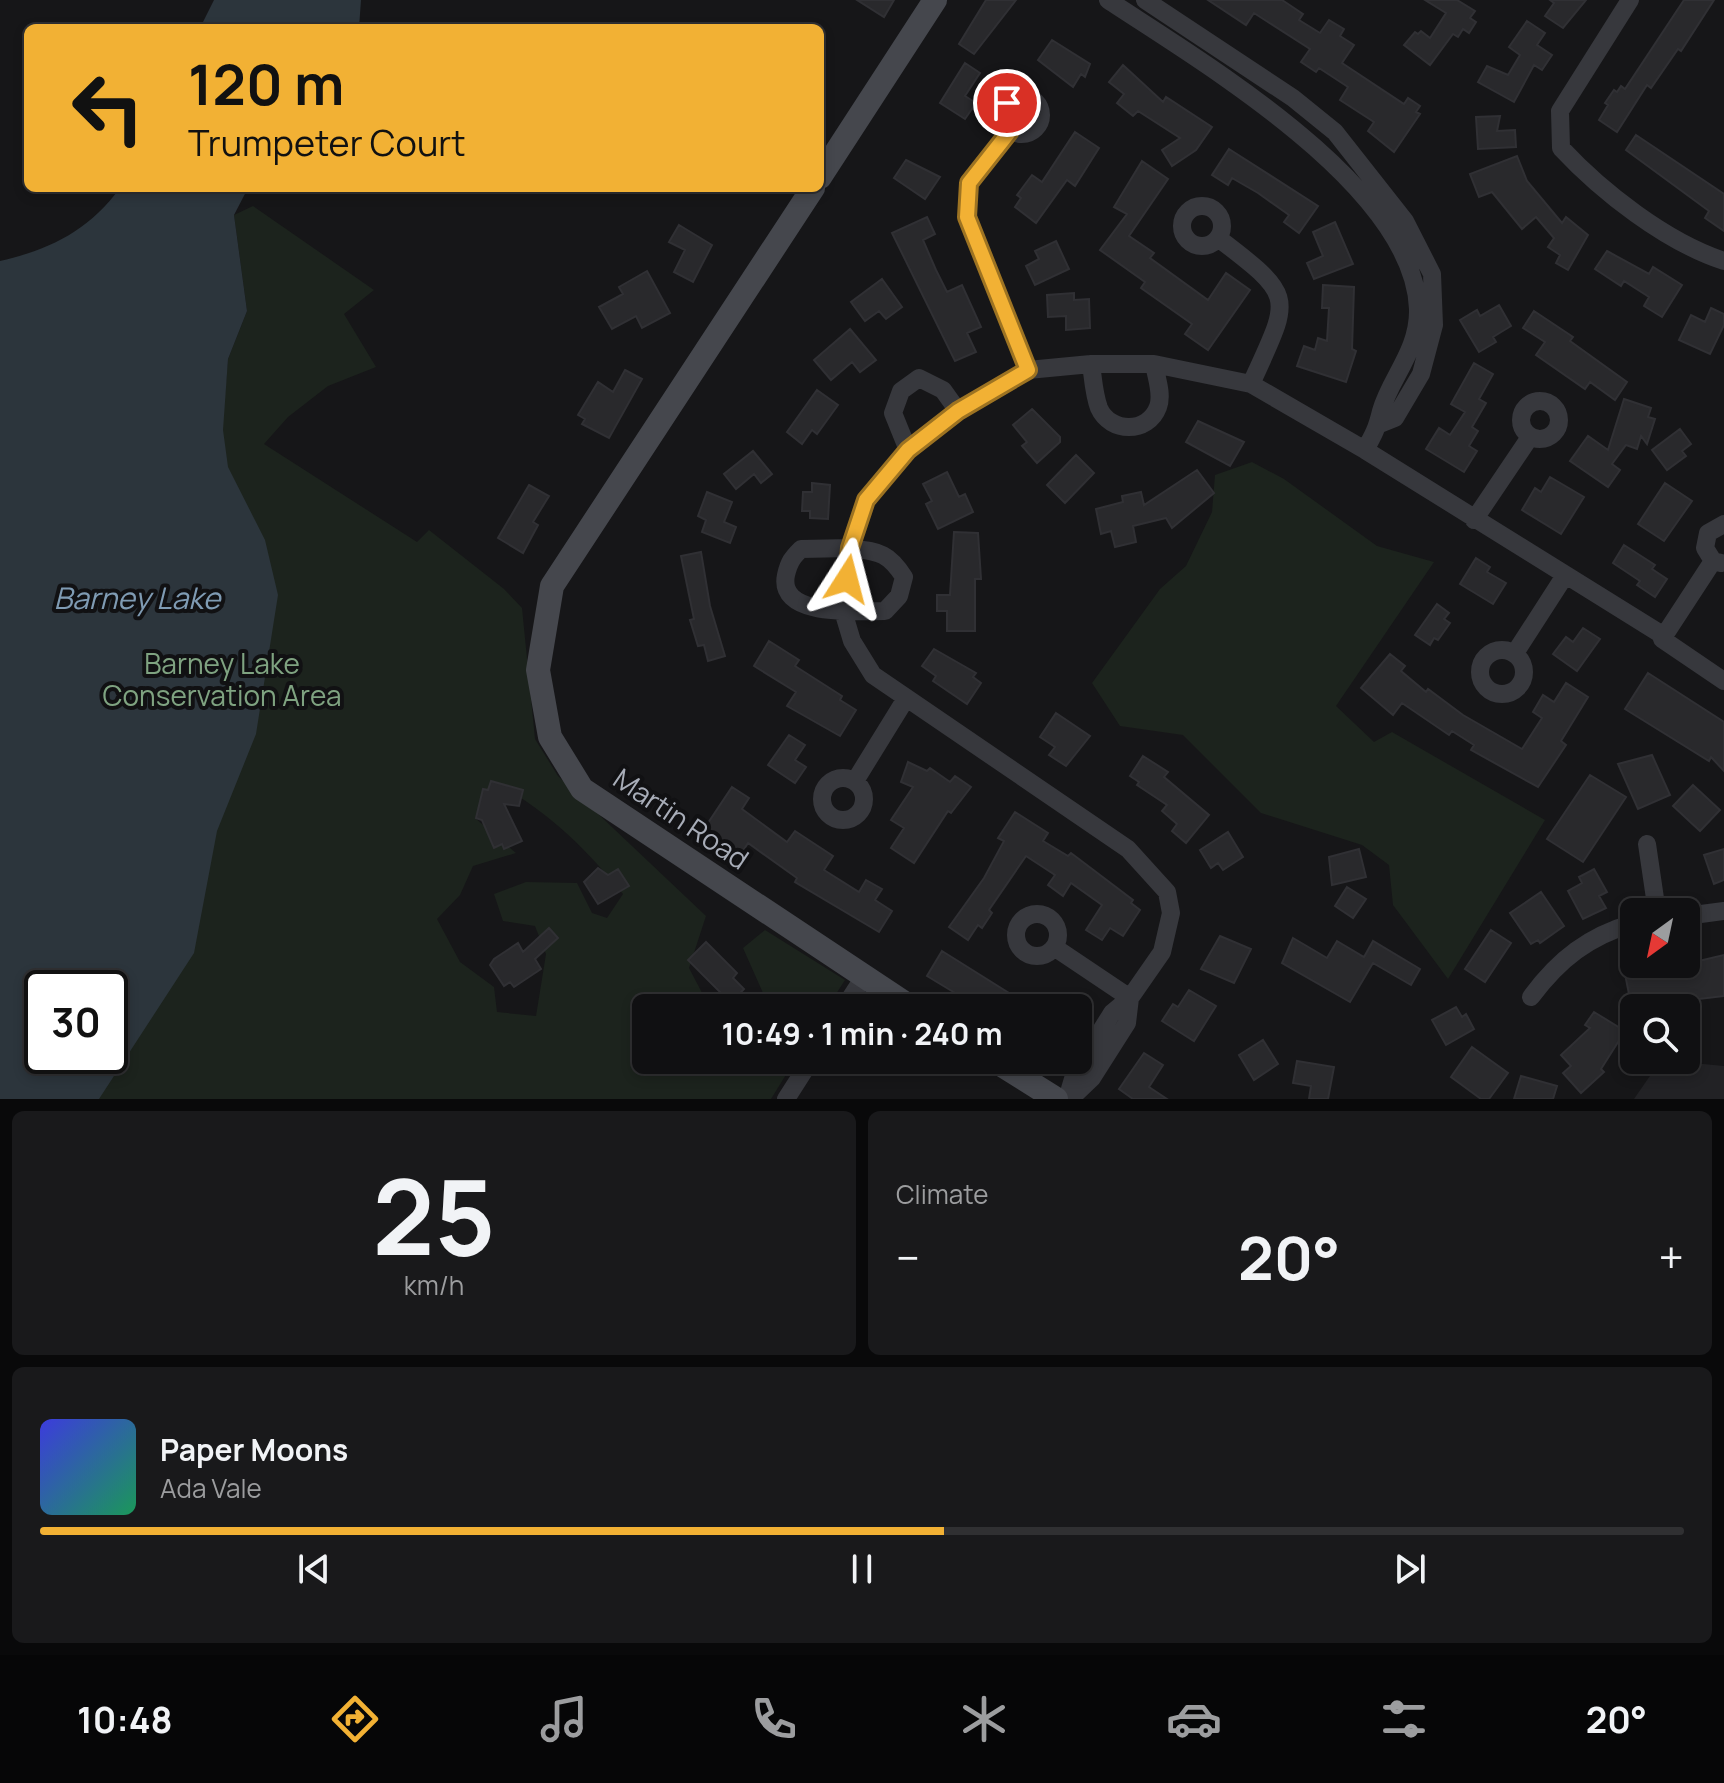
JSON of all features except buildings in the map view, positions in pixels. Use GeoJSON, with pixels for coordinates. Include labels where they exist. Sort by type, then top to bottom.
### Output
{"type":"FeatureCollection","features":[{"type":"Feature","properties":{"kind":"street"},"geometry":{"type":"LineString","coordinates":[[824,171],[935,0]]}},
{"type":"Feature","properties":{"kind":"street"},"geometry":{"type":"LineString","coordinates":[[1108,0],[1186,51],[1319,148],[1392,236],[1410,275],[1418,310],[1407,362],[1365,450]]}},
{"type":"Feature","properties":{"kind":"street"},"geometry":{"type":"LineString","coordinates":[[1145,0],[1293,98],[1335,132],[1405,221],[1432,274],[1434,325],[1421,374],[1395,418],[1380,424]]}},
{"type":"Feature","properties":{"kind":"street"},"geometry":{"type":"LineString","coordinates":[[1630,0],[1560,111],[1561,148],[1593,182],[1697,252],[1724,261]]}},
{"type":"Feature","properties":{"kind":"street"},"geometry":{"type":"LineString","coordinates":[[1010,131],[969,183],[967,217],[1028,370]]}},
{"type":"Feature","properties":{"kind":"street","name":"Martin Road"},"geometry":{"type":"LineString","coordinates":[[810,192],[552,586],[538,670],[550,737],[582,789],[890,994]]}},
{"type":"Feature","properties":{"kind":"street"},"geometry":{"type":"LineString","coordinates":[[1218,238],[1267,275],[1279,292],[1280,320],[1251,384]]}},
{"type":"Feature","properties":{"kind":"street"},"geometry":{"type":"LineString","coordinates":[[1091,364],[1099,409],[1117,426],[1129,428],[1141,425],[1158,407],[1160,395],[1154,364]]}},
{"type":"Feature","properties":{"kind":"street"},"geometry":{"type":"LineString","coordinates":[[1068,1099],[1092,1078],[1127,1023],[1130,998],[1162,952],[1169,934],[1171,913],[1167,892],[1128,849],[905,700],[873,675],[852,641],[843,611],[850,548],[866,500],[908,450],[958,411],[1028,370],[1091,364],[1154,364],[1251,384],[1365,450],[1564,577],[1664,636]]}},
{"type":"Feature","properties":{"kind":"street"},"geometry":{"type":"LineString","coordinates":[[908,450],[893,413],[901,391],[919,378],[943,390],[958,411]]}},
{"type":"Feature","properties":{"kind":"street"},"geometry":{"type":"LineString","coordinates":[[1474,520],[1530,437]]}},
{"type":"Feature","properties":{"kind":"street"},"geometry":{"type":"LineString","coordinates":[[1724,524],[1708,533],[1705,548],[1718,562],[1662,639],[1724,681]]}},
{"type":"Feature","properties":{"kind":"street"},"geometry":{"type":"LineString","coordinates":[[850,548],[878,552],[893,560],[904,577],[899,596],[885,611],[843,611],[811,608],[790,596],[784,583],[789,561],[801,549],[850,548]]}},
{"type":"Feature","properties":{"kind":"street"},"geometry":{"type":"LineString","coordinates":[[1515,653],[1564,577]]}},
{"type":"Feature","properties":{"kind":"street"},"geometry":{"type":"LineString","coordinates":[[855,781],[905,700]]}},
{"type":"Feature","properties":{"kind":"street"},"geometry":{"type":"LineString","coordinates":[[1647,844],[1655,898]]}},
{"type":"Feature","properties":{"kind":"street"},"geometry":{"type":"LineString","coordinates":[[1700,914],[1724,911]]}},
{"type":"Feature","properties":{"kind":"street"},"geometry":{"type":"LineString","coordinates":[[1531,997],[1550,970],[1584,942],[1620,928]]}},
{"type":"Feature","properties":{"kind":"street"},"geometry":{"type":"LineString","coordinates":[[1054,947],[1130,998]]}},
{"type":"Feature","properties":{"kind":"street"},"geometry":{"type":"LineString","coordinates":[[853,994],[864,977]]}},
{"type":"Feature","properties":{"kind":"street"},"geometry":{"type":"LineString","coordinates":[[786,1099],[802,1074]]}},
{"type":"Feature","properties":{"kind":"street"},"geometry":{"type":"LineString","coordinates":[[1016,1074],[1056,1099]]}},
{"type":"Feature","properties":{"kind":"shaded area"},"geometry":{"type":"Polygon","coordinates":[[[1700,1064],[1724,1066],[1724,1099],[1634,1099],[1651,1074],[1700,1074],[1700,1064]]]}},
{"type":"Feature","properties":{"kind":"green space","name":"Barney Lake Conservation Area"},"geometry":{"type":"Polygon","coordinates":[[[253,206],[374,290],[344,314],[376,367],[328,386],[288,417],[264,444],[417,542],[429,530],[504,589],[522,608],[535,739],[558,776],[706,916],[689,968],[703,994],[632,994],[632,1074],[786,1074],[771,1099],[0,1099],[0,536],[223,417],[228,359],[247,311],[234,215],[253,206]],[[500,785],[475,818],[516,853],[473,866],[460,895],[437,919],[460,962],[494,987],[497,1012],[536,1016],[546,954],[535,926],[503,921],[494,894],[526,882],[577,883],[592,913],[607,918],[623,894],[567,834],[536,808],[500,785]]]}},
{"type":"Feature","properties":{"kind":"green space"},"geometry":{"type":"Polygon","coordinates":[[[1252,462],[1284,479],[1377,546],[1434,562],[1336,706],[1374,742],[1392,732],[1545,820],[1448,979],[1393,905],[1389,865],[1362,845],[1261,813],[1183,735],[1120,726],[1092,683],[1160,589],[1186,566],[1212,512],[1215,475],[1252,462]]]}},
{"type":"Feature","properties":{"kind":"green space"},"geometry":{"type":"Polygon","coordinates":[[[765,930],[845,980],[836,994],[762,994],[743,948],[765,930]]]}},
{"type":"Feature","properties":{"kind":"water"},"geometry":{"type":"Polygon","coordinates":[[[214,0],[361,0],[359,24],[202,24],[214,0]]]}},
{"type":"Feature","properties":{"kind":"water","name":"Barney Lake"},"geometry":{"type":"Polygon","coordinates":[[[117,192],[246,192],[234,215],[247,311],[228,359],[223,430],[228,467],[265,540],[278,595],[256,734],[217,831],[194,953],[128,1054],[128,970],[24,970],[24,1074],[115,1074],[99,1099],[0,1099],[0,261],[36,251],[81,227],[117,192]]]}},
{"type":"Feature","properties":{"kind":"route"},"geometry":{"type":"LineString","coordinates":[[847,579],[850,548],[866,500],[908,450],[958,411],[1028,370],[967,217],[969,183],[1010,131],[1003,117],[1007,103]]}}]}
